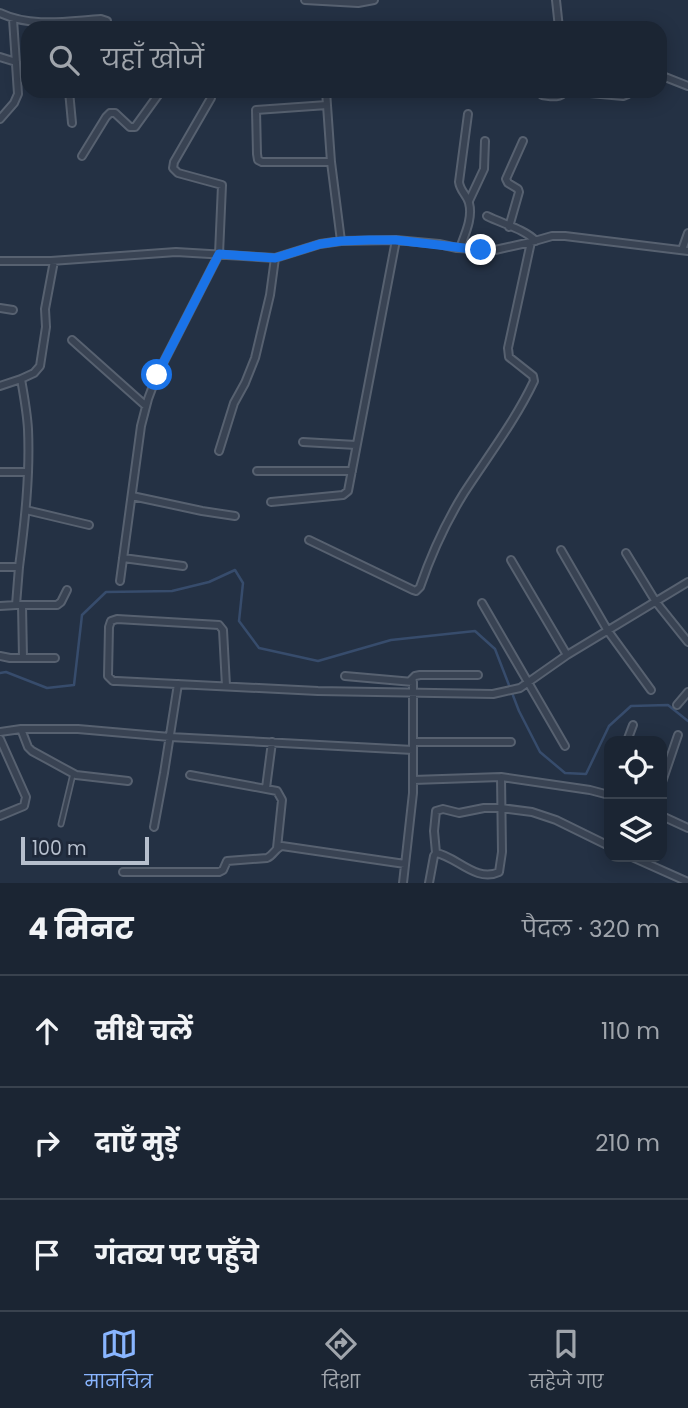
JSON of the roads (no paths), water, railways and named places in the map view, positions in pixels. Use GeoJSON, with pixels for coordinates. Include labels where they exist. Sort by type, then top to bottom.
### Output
{"type":"FeatureCollection","features":[{"type":"Feature","properties":{"kind":"street"},"geometry":{"type":"LineString","coordinates":[[305,0],[358,4],[374,0]]}},
{"type":"Feature","properties":{"kind":"street"},"geometry":{"type":"LineString","coordinates":[[556,0],[558,21]]}},
{"type":"Feature","properties":{"kind":"street"},"geometry":{"type":"LineString","coordinates":[[0,13],[13,19],[30,21]]}},
{"type":"Feature","properties":{"kind":"street"},"geometry":{"type":"LineString","coordinates":[[0,119],[18,94],[13,19]]}},
{"type":"Feature","properties":{"kind":"street"},"geometry":{"type":"LineString","coordinates":[[89,21],[107,21]]}},
{"type":"Feature","properties":{"kind":"street"},"geometry":{"type":"LineString","coordinates":[[0,57],[16,62]]}},
{"type":"Feature","properties":{"kind":"street"},"geometry":{"type":"LineString","coordinates":[[667,78],[688,86]]}},
{"type":"Feature","properties":{"kind":"street"},"geometry":{"type":"LineString","coordinates":[[70,98],[72,123]]}},
{"type":"Feature","properties":{"kind":"street"},"geometry":{"type":"LineString","coordinates":[[82,156],[110,113],[115,113],[130,127],[135,127],[156,98]]}},
{"type":"Feature","properties":{"kind":"street"},"geometry":{"type":"LineString","coordinates":[[120,581],[146,406],[157,375],[219,254],[222,185],[178,173],[173,168],[211,98]]}},
{"type":"Feature","properties":{"kind":"street"},"geometry":{"type":"LineString","coordinates":[[326,98],[341,241]]}},
{"type":"Feature","properties":{"kind":"street"},"geometry":{"type":"LineString","coordinates":[[327,105],[256,110],[257,154],[258,160],[262,162],[331,162]]}},
{"type":"Feature","properties":{"kind":"street"},"geometry":{"type":"LineString","coordinates":[[468,114],[459,182],[460,189],[469,201]]}},
{"type":"Feature","properties":{"kind":"street"},"geometry":{"type":"LineString","coordinates":[[460,248],[469,221],[469,201],[484,169],[485,141]]}},
{"type":"Feature","properties":{"kind":"street"},"geometry":{"type":"LineString","coordinates":[[509,227],[519,192],[506,179],[523,141]]}},
{"type":"Feature","properties":{"kind":"street"},"geometry":{"type":"LineString","coordinates":[[487,216],[526,232],[534,242]]}},
{"type":"Feature","properties":{"kind":"street"},"geometry":{"type":"LineString","coordinates":[[0,261],[54,261],[176,252],[275,258],[341,241],[396,240],[495,250],[552,236],[685,250],[688,233]]}},
{"type":"Feature","properties":{"kind":"street"},"geometry":{"type":"LineString","coordinates":[[271,502],[344,495],[349,488],[396,240]]}},
{"type":"Feature","properties":{"kind":"street"},"geometry":{"type":"LineString","coordinates":[[309,540],[413,590],[421,587],[436,546],[463,496],[507,430],[534,381],[533,376],[509,356],[508,348],[534,242]]}},
{"type":"Feature","properties":{"kind":"street"},"geometry":{"type":"LineString","coordinates":[[219,451],[234,403],[255,358],[270,295],[275,258]]}},
{"type":"Feature","properties":{"kind":"street"},"geometry":{"type":"LineString","coordinates":[[0,386],[21,379],[38,369],[46,327],[44,309],[54,261]]}},
{"type":"Feature","properties":{"kind":"street"},"geometry":{"type":"LineString","coordinates":[[0,309],[13,310]]}},
{"type":"Feature","properties":{"kind":"street"},"geometry":{"type":"LineString","coordinates":[[72,340],[146,406]]}},
{"type":"Feature","properties":{"kind":"street"},"geometry":{"type":"LineString","coordinates":[[21,379],[27,429],[28,472],[19,567],[23,658]]}},
{"type":"Feature","properties":{"kind":"street"},"geometry":{"type":"LineString","coordinates":[[303,442],[356,444]]}},
{"type":"Feature","properties":{"kind":"street"},"geometry":{"type":"LineString","coordinates":[[257,471],[352,471]]}},
{"type":"Feature","properties":{"kind":"street"},"geometry":{"type":"LineString","coordinates":[[0,472],[28,472]]}},
{"type":"Feature","properties":{"kind":"street"},"geometry":{"type":"LineString","coordinates":[[132,496],[235,516]]}},
{"type":"Feature","properties":{"kind":"street"},"geometry":{"type":"LineString","coordinates":[[26,510],[89,525]]}},
{"type":"Feature","properties":{"kind":"street"},"geometry":{"type":"LineString","coordinates":[[561,550],[608,631],[651,690]]}},
{"type":"Feature","properties":{"kind":"street"},"geometry":{"type":"LineString","coordinates":[[626,553],[656,602],[688,642]]}},
{"type":"Feature","properties":{"kind":"street"},"geometry":{"type":"LineString","coordinates":[[123,558],[183,566]]}},
{"type":"Feature","properties":{"kind":"street"},"geometry":{"type":"LineString","coordinates":[[511,560],[568,655]]}},
{"type":"Feature","properties":{"kind":"street"},"geometry":{"type":"LineString","coordinates":[[0,567],[19,567]]}},
{"type":"Feature","properties":{"kind":"street"},"geometry":{"type":"LineString","coordinates":[[226,686],[223,630],[219,625],[117,619],[111,621],[108,672],[110,679],[117,681],[318,691],[493,694],[520,688],[568,655],[688,582]]}},
{"type":"Feature","properties":{"kind":"street"},"geometry":{"type":"LineString","coordinates":[[0,606],[57,605],[67,590]]}},
{"type":"Feature","properties":{"kind":"street"},"geometry":{"type":"LineString","coordinates":[[482,603],[565,746]]}},
{"type":"Feature","properties":{"kind":"street"},"geometry":{"type":"LineString","coordinates":[[0,656],[55,658]]}},
{"type":"Feature","properties":{"kind":"street"},"geometry":{"type":"LineString","coordinates":[[345,676],[411,680],[420,675],[478,675]]}},
{"type":"Feature","properties":{"kind":"street"},"geometry":{"type":"LineString","coordinates":[[403,883],[412,806],[411,680]]}},
{"type":"Feature","properties":{"kind":"street"},"geometry":{"type":"LineString","coordinates":[[154,827],[178,684]]}},
{"type":"Feature","properties":{"kind":"street"},"geometry":{"type":"LineString","coordinates":[[677,705],[688,692]]}},
{"type":"Feature","properties":{"kind":"street"},"geometry":{"type":"LineString","coordinates":[[629,736],[633,725]]}},
{"type":"Feature","properties":{"kind":"street"},"geometry":{"type":"LineString","coordinates":[[22,729],[32,751],[73,774],[128,781]]}},
{"type":"Feature","properties":{"kind":"street"},"geometry":{"type":"LineString","coordinates":[[0,732],[22,729],[78,729],[170,737],[413,746],[511,742]]}},
{"type":"Feature","properties":{"kind":"street"},"geometry":{"type":"LineString","coordinates":[[667,763],[678,735]]}},
{"type":"Feature","properties":{"kind":"street"},"geometry":{"type":"LineString","coordinates":[[0,739],[26,797],[24,806],[0,817]]}},
{"type":"Feature","properties":{"kind":"street"},"geometry":{"type":"LineString","coordinates":[[266,788],[272,742]]}},
{"type":"Feature","properties":{"kind":"street"},"geometry":{"type":"LineString","coordinates":[[190,775],[277,791],[282,800],[277,848]]}},
{"type":"Feature","properties":{"kind":"street"},"geometry":{"type":"LineString","coordinates":[[413,780],[501,777],[604,793]]}},
{"type":"Feature","properties":{"kind":"street"},"geometry":{"type":"LineString","coordinates":[[436,852],[474,872],[498,874],[501,858],[501,777]]}},
{"type":"Feature","properties":{"kind":"street"},"geometry":{"type":"LineString","coordinates":[[429,883],[436,852],[436,811],[443,809],[459,813],[475,808],[533,812],[604,844]]}},
{"type":"Feature","properties":{"kind":"street"},"geometry":{"type":"LineString","coordinates":[[667,818],[688,828]]}},
{"type":"Feature","properties":{"kind":"street"},"geometry":{"type":"LineString","coordinates":[[123,872],[219,872],[227,860],[267,858],[277,848],[284,846],[405,864]]}},
{"type":"Feature","properties":{"kind":"street"},"geometry":{"type":"LineString","coordinates":[[643,862],[688,882]]}},
{"type":"Feature","properties":{"kind":"lane"},"geometry":{"type":"LineString","coordinates":[[61,824],[73,774]]}},
{"type":"Feature","properties":{"kind":"waterway"},"geometry":{"type":"LineString","coordinates":[[0,673],[6,672],[47,688],[74,685],[82,615],[106,592],[172,591],[209,582],[235,570],[243,583],[239,621],[259,648],[318,661],[391,640],[475,631],[495,649],[519,711],[540,752],[565,773],[586,774],[609,726],[631,706],[668,705],[688,721]]}}]}
